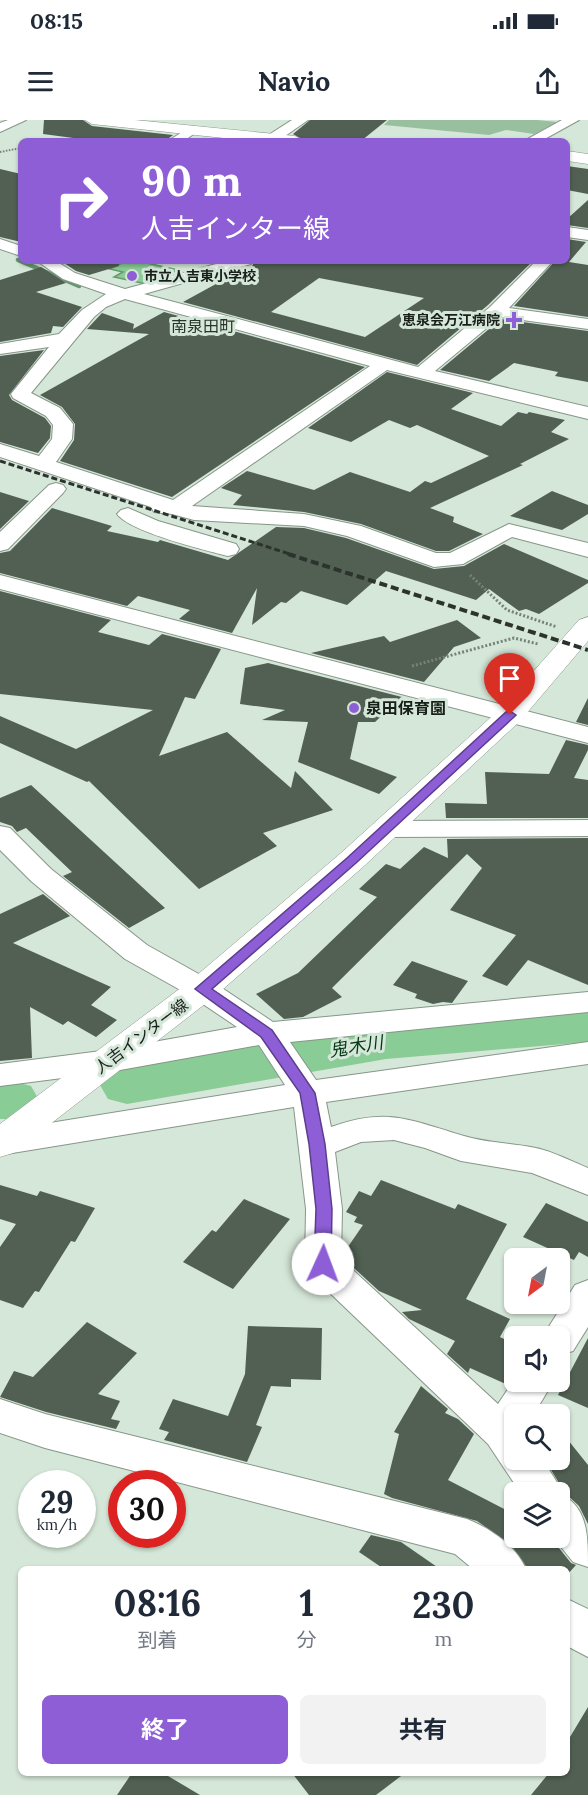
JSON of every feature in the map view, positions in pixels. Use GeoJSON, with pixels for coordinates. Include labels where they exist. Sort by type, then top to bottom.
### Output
{"type":"FeatureCollection","features":[{"type":"Feature","properties":{"kind":"main road"},"geometry":{"type":"LineString","coordinates":[[92,120],[145,123],[263,138]]}},
{"type":"Feature","properties":{"kind":"main road"},"geometry":{"type":"LineString","coordinates":[[570,156],[588,159]]}},
{"type":"Feature","properties":{"kind":"main road","name":"人吉インター線"},"geometry":{"type":"LineString","coordinates":[[0,1143],[202,989],[386,829],[510,715],[578,637]]}},
{"type":"Feature","properties":{"kind":"street"},"geometry":{"type":"LineString","coordinates":[[0,128],[19,120]]}},
{"type":"Feature","properties":{"kind":"street"},"geometry":{"type":"LineString","coordinates":[[274,138],[301,120]]}},
{"type":"Feature","properties":{"kind":"street"},"geometry":{"type":"LineString","coordinates":[[537,138],[572,120]]}},
{"type":"Feature","properties":{"kind":"street"},"geometry":{"type":"LineString","coordinates":[[180,138],[192,130]]}},
{"type":"Feature","properties":{"kind":"street"},"geometry":{"type":"LineString","coordinates":[[50,264],[69,276],[126,294],[384,364],[588,413]]}},
{"type":"Feature","properties":{"kind":"street"},"geometry":{"type":"LineString","coordinates":[[44,464],[62,439],[63,423],[53,412],[20,394],[50,361],[64,339],[102,301],[234,264]]}},
{"type":"Feature","properties":{"kind":"street"},"geometry":{"type":"LineString","coordinates":[[422,373],[496,310],[542,264]]}},
{"type":"Feature","properties":{"kind":"street"},"geometry":{"type":"LineString","coordinates":[[496,310],[588,324]]}},
{"type":"Feature","properties":{"kind":"street"},"geometry":{"type":"LineString","coordinates":[[0,349],[64,339]]}},
{"type":"Feature","properties":{"kind":"street"},"geometry":{"type":"LineString","coordinates":[[128,514],[175,507],[384,364]]}},
{"type":"Feature","properties":{"kind":"street"},"geometry":{"type":"LineString","coordinates":[[0,450],[194,514],[304,520],[353,531],[434,561],[455,559],[510,530],[588,550]]}},
{"type":"Feature","properties":{"kind":"street"},"geometry":{"type":"LineString","coordinates":[[35,483],[76,496]]}},
{"type":"Feature","properties":{"kind":"street"},"geometry":{"type":"LineString","coordinates":[[0,543],[56,489]]}},
{"type":"Feature","properties":{"kind":"street"},"geometry":{"type":"LineString","coordinates":[[107,507],[150,525],[228,549]]}},
{"type":"Feature","properties":{"kind":"street"},"geometry":{"type":"LineString","coordinates":[[0,582],[588,735]]}},
{"type":"Feature","properties":{"kind":"street"},"geometry":{"type":"LineString","coordinates":[[386,829],[588,828]]}},
{"type":"Feature","properties":{"kind":"street"},"geometry":{"type":"LineString","coordinates":[[0,834],[41,875],[136,952],[202,989],[267,1033],[308,1093],[317,1144],[324,1209],[323,1264],[504,1440]]}},
{"type":"Feature","properties":{"kind":"street"},"geometry":{"type":"LineString","coordinates":[[0,1075],[109,1061],[267,1033],[588,1002]]}},
{"type":"Feature","properties":{"kind":"street"},"geometry":{"type":"LineString","coordinates":[[0,1143],[308,1093],[588,1053]]}},
{"type":"Feature","properties":{"kind":"street"},"geometry":{"type":"LineString","coordinates":[[317,1144],[359,1130],[394,1128],[432,1137],[461,1148],[537,1161],[588,1182]]}},
{"type":"Feature","properties":{"kind":"street"},"geometry":{"type":"LineString","coordinates":[[569,1326],[588,1294]]}},
{"type":"Feature","properties":{"kind":"street"},"geometry":{"type":"LineString","coordinates":[[0,1416],[56,1434],[467,1538],[501,1566]]}},
{"type":"Feature","properties":{"kind":"street"},"geometry":{"type":"LineString","coordinates":[[570,1526],[588,1548]]}},
{"type":"Feature","properties":{"kind":"street"},"geometry":{"type":"LineString","coordinates":[[570,1621],[588,1636]]}},
{"type":"Feature","properties":{"kind":"path"},"geometry":{"type":"LineString","coordinates":[[0,152],[18,149]]}},
{"type":"Feature","properties":{"kind":"path"},"geometry":{"type":"LineString","coordinates":[[443,560],[473,577],[507,610],[578,637]]}},
{"type":"Feature","properties":{"kind":"path"},"geometry":{"type":"LineString","coordinates":[[368,678],[514,638],[578,637]]}},
{"type":"Feature","properties":{"kind":"shaded area"},"geometry":{"type":"Polygon","coordinates":[[[389,120],[557,122],[534,134],[506,130],[489,135],[384,125],[389,120]]]}},
{"type":"Feature","properties":{"kind":"shaded area"},"geometry":{"type":"Polygon","coordinates":[[[120,264],[151,264],[178,270],[146,284],[114,277],[123,272],[110,269],[120,264]]]}},
{"type":"Feature","properties":{"kind":"building"},"geometry":{"type":"Polygon","coordinates":[[[44,120],[83,120],[92,126],[173,135],[169,138],[73,138],[43,134],[44,120]]]}},
{"type":"Feature","properties":{"kind":"building"},"geometry":{"type":"Polygon","coordinates":[[[310,120],[387,120],[365,138],[300,138],[293,134],[310,120]]]}},
{"type":"Feature","properties":{"kind":"building"},"geometry":{"type":"Polygon","coordinates":[[[570,166],[588,169],[588,194],[570,191],[570,166]]]}},
{"type":"Feature","properties":{"kind":"building"},"geometry":{"type":"Polygon","coordinates":[[[0,169],[18,173],[18,241],[0,237],[0,169]]]}},
{"type":"Feature","properties":{"kind":"building"},"geometry":{"type":"Polygon","coordinates":[[[588,200],[588,228],[570,225],[570,216],[588,200]]]}},
{"type":"Feature","properties":{"kind":"building"},"geometry":{"type":"Polygon","coordinates":[[[570,239],[586,242],[570,261],[570,239]]]}},
{"type":"Feature","properties":{"kind":"building"},"geometry":{"type":"Polygon","coordinates":[[[570,262],[588,265],[588,317],[514,306],[552,264],[570,264],[570,262]]]}},
{"type":"Feature","properties":{"kind":"building"},"geometry":{"type":"Polygon","coordinates":[[[66,264],[119,264],[119,266],[89,275],[76,271],[66,264]]]}},
{"type":"Feature","properties":{"kind":"building"},"geometry":{"type":"Polygon","coordinates":[[[253,264],[530,264],[488,305],[417,365],[183,302],[225,279],[215,276],[253,264]],[[319,278],[271,312],[365,337],[424,298],[319,278]]]}},
{"type":"Feature","properties":{"kind":"building"},"geometry":{"type":"Polygon","coordinates":[[[41,267],[66,283],[36,292],[82,307],[63,327],[53,326],[51,333],[0,342],[0,280],[41,267]]]}},
{"type":"Feature","properties":{"kind":"building"},"geometry":{"type":"Polygon","coordinates":[[[164,312],[365,367],[172,497],[60,461],[74,440],[75,424],[62,407],[40,395],[149,334],[87,329],[102,313],[134,324],[133,329],[164,312]]]}},
{"type":"Feature","properties":{"kind":"building"},"geometry":{"type":"Polygon","coordinates":[[[501,319],[588,331],[588,382],[555,376],[558,372],[514,363],[489,381],[440,370],[501,319]]]}},
{"type":"Feature","properties":{"kind":"building"},"geometry":{"type":"Polygon","coordinates":[[[44,350],[9,395],[12,400],[45,418],[51,426],[50,438],[38,453],[0,442],[0,356],[44,350]]]}},
{"type":"Feature","properties":{"kind":"building"},"geometry":{"type":"Polygon","coordinates":[[[387,372],[473,393],[451,409],[501,426],[518,412],[527,414],[529,412],[565,420],[551,432],[569,439],[520,464],[523,465],[430,508],[454,517],[453,522],[483,534],[449,551],[436,551],[361,524],[304,512],[233,505],[242,495],[221,488],[247,471],[314,490],[350,472],[410,492],[425,481],[431,483],[489,456],[417,425],[410,428],[389,420],[351,442],[308,428],[387,372]]]}},
{"type":"Feature","properties":{"kind":"building"},"geometry":{"type":"Polygon","coordinates":[[[552,491],[588,505],[588,514],[562,530],[510,516],[552,491]]]}},
{"type":"Feature","properties":{"kind":"building"},"geometry":{"type":"Polygon","coordinates":[[[0,492],[29,501],[0,529],[0,492]]]}},
{"type":"Feature","properties":{"kind":"building"},"geometry":{"type":"Polygon","coordinates":[[[52,508],[112,526],[107,531],[158,542],[160,540],[228,560],[276,527],[304,528],[346,538],[434,569],[464,566],[504,544],[588,580],[588,583],[539,614],[526,609],[519,611],[489,589],[476,600],[386,571],[347,605],[301,591],[286,603],[281,602],[252,625],[257,588],[232,633],[179,619],[190,610],[138,596],[127,606],[0,573],[0,553],[10,551],[52,508]]]}},
{"type":"Feature","properties":{"kind":"building"},"geometry":{"type":"Polygon","coordinates":[[[0,591],[111,620],[98,632],[149,645],[162,634],[221,649],[195,699],[185,697],[159,756],[227,732],[291,788],[295,771],[333,810],[263,833],[277,846],[199,889],[89,781],[0,743],[0,716],[76,749],[153,710],[0,694],[0,591]]]}},
{"type":"Feature","properties":{"kind":"building"},"geometry":{"type":"Polygon","coordinates":[[[457,620],[481,638],[454,647],[424,682],[311,653],[384,636],[390,642],[457,620]]]}},
{"type":"Feature","properties":{"kind":"building"},"geometry":{"type":"Polygon","coordinates":[[[268,663],[402,697],[375,722],[358,722],[350,759],[397,777],[379,794],[298,762],[308,722],[262,720],[285,710],[240,704],[245,668],[268,663]]]}},
{"type":"Feature","properties":{"kind":"building"},"geometry":{"type":"Polygon","coordinates":[[[588,698],[588,725],[576,722],[588,698]]]}},
{"type":"Feature","properties":{"kind":"building"},"geometry":{"type":"Polygon","coordinates":[[[566,740],[588,745],[588,750],[574,778],[588,780],[588,818],[446,818],[445,803],[487,804],[485,772],[549,774],[566,740]]]}},
{"type":"Feature","properties":{"kind":"building"},"geometry":{"type":"Polygon","coordinates":[[[31,785],[165,908],[129,928],[63,876],[72,872],[26,828],[17,832],[12,826],[0,822],[0,798],[31,785]]]}},
{"type":"Feature","properties":{"kind":"building"},"geometry":{"type":"Polygon","coordinates":[[[588,838],[588,985],[528,960],[507,986],[482,976],[516,935],[450,910],[482,868],[467,854],[332,988],[342,997],[303,1017],[284,1019],[256,994],[298,973],[377,897],[359,889],[386,864],[400,869],[424,847],[448,858],[447,839],[588,838]]]}},
{"type":"Feature","properties":{"kind":"building"},"geometry":{"type":"Polygon","coordinates":[[[43,894],[70,916],[13,943],[111,987],[91,1005],[117,1020],[96,1037],[68,1021],[63,1025],[30,1007],[32,1058],[0,1061],[0,914],[43,894]]]}},
{"type":"Feature","properties":{"kind":"building"},"geometry":{"type":"Polygon","coordinates":[[[412,961],[468,981],[452,1003],[433,1004],[415,998],[417,994],[393,985],[412,961]]]}},
{"type":"Feature","properties":{"kind":"building"},"geometry":{"type":"Polygon","coordinates":[[[381,1180],[455,1209],[458,1204],[507,1224],[466,1299],[510,1319],[504,1326],[500,1337],[504,1339],[504,1383],[470,1368],[468,1373],[447,1354],[455,1341],[409,1319],[402,1312],[422,1310],[379,1291],[343,1258],[343,1254],[363,1225],[354,1222],[357,1217],[346,1212],[359,1191],[371,1196],[381,1180]]]}},
{"type":"Feature","properties":{"kind":"building"},"geometry":{"type":"Polygon","coordinates":[[[0,1185],[37,1196],[40,1191],[95,1208],[75,1242],[71,1241],[39,1292],[35,1291],[23,1308],[0,1300],[0,1247],[16,1224],[0,1219],[0,1185]]]}},
{"type":"Feature","properties":{"kind":"building"},"geometry":{"type":"Polygon","coordinates":[[[244,1199],[290,1219],[233,1289],[183,1262],[212,1230],[216,1232],[244,1199]]]}},
{"type":"Feature","properties":{"kind":"building"},"geometry":{"type":"Polygon","coordinates":[[[546,1203],[588,1222],[588,1257],[579,1252],[574,1260],[570,1258],[570,1248],[547,1248],[523,1237],[546,1203]]]}},
{"type":"Feature","properties":{"kind":"building"},"geometry":{"type":"Polygon","coordinates":[[[87,1322],[137,1353],[98,1394],[120,1401],[111,1419],[120,1421],[116,1429],[46,1412],[0,1397],[14,1371],[33,1377],[87,1322]]]}},
{"type":"Feature","properties":{"kind":"building"},"geometry":{"type":"Polygon","coordinates":[[[248,1326],[322,1328],[321,1380],[291,1379],[291,1387],[271,1386],[256,1425],[262,1427],[247,1462],[164,1440],[169,1432],[159,1429],[173,1399],[228,1416],[245,1374],[248,1326]]]}},
{"type":"Feature","properties":{"kind":"building"},"geometry":{"type":"Polygon","coordinates":[[[588,1338],[588,1408],[558,1395],[560,1392],[570,1392],[570,1372],[588,1338]]]}},
{"type":"Feature","properties":{"kind":"building"},"geometry":{"type":"Polygon","coordinates":[[[421,1386],[448,1409],[445,1413],[458,1419],[474,1434],[448,1480],[504,1509],[504,1540],[477,1521],[384,1494],[399,1434],[394,1432],[421,1386]]]}},
{"type":"Feature","properties":{"kind":"building"},"geometry":{"type":"Polygon","coordinates":[[[570,1442],[588,1465],[588,1524],[579,1506],[570,1498],[570,1482],[558,1482],[551,1470],[570,1470],[570,1442]]]}},
{"type":"Feature","properties":{"kind":"building"},"geometry":{"type":"Polygon","coordinates":[[[371,1535],[401,1542],[436,1566],[380,1566],[359,1552],[371,1535]]]}},
{"type":"Feature","properties":{"kind":"building"},"geometry":{"type":"Polygon","coordinates":[[[513,1548],[559,1548],[571,1563],[576,1565],[570,1572],[570,1566],[526,1566],[513,1548]]]}},
{"type":"Feature","properties":{"kind":"building"},"geometry":{"type":"Polygon","coordinates":[[[588,1707],[588,1795],[531,1795],[547,1776],[570,1776],[570,1737],[588,1707]]]}},
{"type":"Feature","properties":{"kind":"building"},"geometry":{"type":"Polygon","coordinates":[[[130,1776],[168,1776],[200,1795],[117,1795],[130,1776]]]}},
{"type":"Feature","properties":{"kind":"building"},"geometry":{"type":"Polygon","coordinates":[[[294,1776],[401,1776],[376,1795],[309,1795],[294,1776]]]}},
{"type":"Feature","properties":{"kind":"waterway"},"geometry":{"type":"LineString","coordinates":[[27,264],[79,286]]}},
{"type":"Feature","properties":{"kind":"waterway","name":"鬼木川"},"geometry":{"type":"LineString","coordinates":[[127,1085],[386,1041],[588,1024]]}},
{"type":"Feature","properties":{"kind":"waterway","name":"鬼木川"},"geometry":{"type":"LineString","coordinates":[[0,1100],[12,1100]]}},
{"type":"Feature","properties":{"kind":"railway"},"geometry":{"type":"LineString","coordinates":[[0,461],[293,555]]}},
{"type":"Feature","properties":{"kind":"railway"},"geometry":{"type":"LineString","coordinates":[[288,554],[588,650]]}},
{"type":"Feature","properties":{"kind":"place","name":"市立人吉東小学校"},"geometry":{"type":"Point","coordinates":[132,276]}},
{"type":"Feature","properties":{"kind":"place","name":"恵泉会万江病院"},"geometry":{"type":"Point","coordinates":[514,320]}},
{"type":"Feature","properties":{"kind":"place","name":"泉田保育園"},"geometry":{"type":"Point","coordinates":[354,708]}},
{"type":"Feature","properties":{"kind":"district","name":"南泉田町"},"geometry":{"type":"Point","coordinates":[203,326]}},
{"type":"Feature","properties":{"kind":"route"},"geometry":{"type":"LineString","coordinates":[[323,1264],[324,1209],[317,1144],[308,1093],[267,1033],[202,989],[352,860],[510,715]]}}]}
